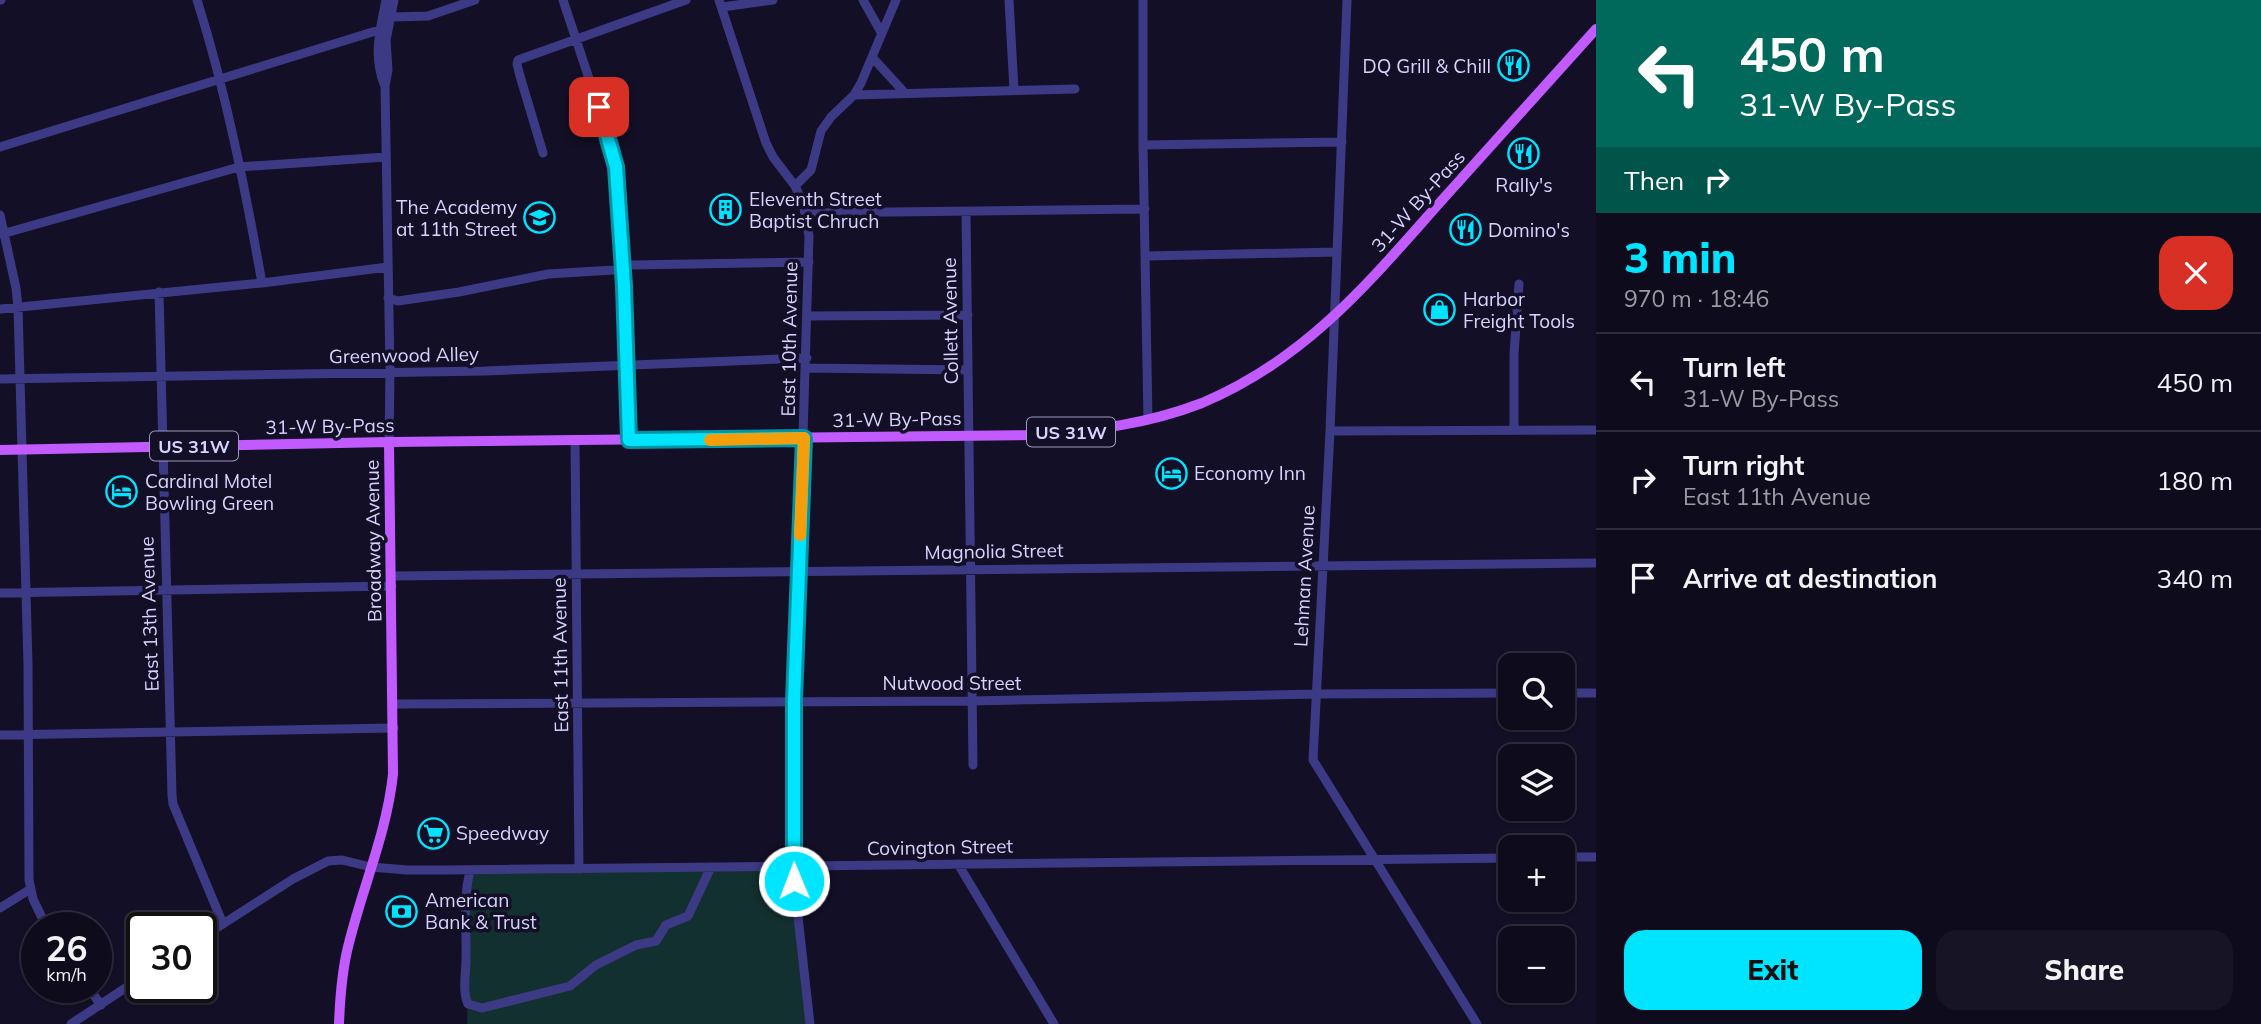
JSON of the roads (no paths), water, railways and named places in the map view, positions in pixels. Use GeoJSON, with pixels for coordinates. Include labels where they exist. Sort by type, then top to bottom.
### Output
{"type":"FeatureCollection","features":[{"type":"Feature","properties":{"kind":"main road","name":"31-W By-Pass"},"geometry":{"type":"LineString","coordinates":[[0,450],[389,442],[1035,435],[1087,431],[1148,420],[1201,403],[1248,380],[1291,353],[1334,317],[1596,29]]}},
{"type":"Feature","properties":{"kind":"main road","name":"Broadway Avenue"},"geometry":{"type":"LineString","coordinates":[[339,1024],[344,965],[391,797],[394,704],[389,442]]}},
{"type":"Feature","properties":{"kind":"street"},"geometry":{"type":"LineString","coordinates":[[197,0],[220,79],[262,283]]}},
{"type":"Feature","properties":{"kind":"street"},"geometry":{"type":"LineString","coordinates":[[386,0],[387,18]]}},
{"type":"Feature","properties":{"kind":"street"},"geometry":{"type":"LineString","coordinates":[[387,18],[394,0]]}},
{"type":"Feature","properties":{"kind":"street"},"geometry":{"type":"LineString","coordinates":[[387,18],[428,16],[475,0]]}},
{"type":"Feature","properties":{"kind":"street"},"geometry":{"type":"LineString","coordinates":[[563,0],[615,157],[623,268],[629,440]]}},
{"type":"Feature","properties":{"kind":"street"},"geometry":{"type":"LineString","coordinates":[[543,153],[517,62],[520,58],[686,0]]}},
{"type":"Feature","properties":{"kind":"street"},"geometry":{"type":"LineString","coordinates":[[720,4],[773,0]]}},
{"type":"Feature","properties":{"kind":"street"},"geometry":{"type":"LineString","coordinates":[[863,0],[881,32]]}},
{"type":"Feature","properties":{"kind":"street"},"geometry":{"type":"LineString","coordinates":[[795,186],[811,170],[821,131],[854,95],[896,0]]}},
{"type":"Feature","properties":{"kind":"street"},"geometry":{"type":"LineString","coordinates":[[1009,0],[1014,90]]}},
{"type":"Feature","properties":{"kind":"street"},"geometry":{"type":"LineString","coordinates":[[1143,0],[1148,420]]}},
{"type":"Feature","properties":{"kind":"street","name":"Lehman Avenue"},"geometry":{"type":"LineString","coordinates":[[1347,0],[1330,431],[1313,760],[1477,1024]]}},
{"type":"Feature","properties":{"kind":"street","name":"East 10th Avenue"},"geometry":{"type":"LineString","coordinates":[[720,4],[766,143],[795,186],[807,214],[809,236],[794,701],[793,867],[810,1024]]}},
{"type":"Feature","properties":{"kind":"street","name":"Broadway Avenue"},"geometry":{"type":"LineString","coordinates":[[385,86],[379,70],[379,30],[387,18]]}},
{"type":"Feature","properties":{"kind":"street","name":"Broadway Avenue"},"geometry":{"type":"LineString","coordinates":[[387,18],[388,69],[385,86],[389,442]]}},
{"type":"Feature","properties":{"kind":"street"},"geometry":{"type":"LineString","coordinates":[[0,147],[379,30]]}},
{"type":"Feature","properties":{"kind":"street"},"geometry":{"type":"LineString","coordinates":[[872,57],[904,92]]}},
{"type":"Feature","properties":{"kind":"street"},"geometry":{"type":"LineString","coordinates":[[854,95],[1075,89]]}},
{"type":"Feature","properties":{"kind":"street"},"geometry":{"type":"LineString","coordinates":[[1143,145],[1342,142]]}},
{"type":"Feature","properties":{"kind":"street"},"geometry":{"type":"LineString","coordinates":[[2,234],[239,167],[386,158]]}},
{"type":"Feature","properties":{"kind":"street"},"geometry":{"type":"LineString","coordinates":[[807,214],[1145,209]]}},
{"type":"Feature","properties":{"kind":"street","name":"Collett Avenue"},"geometry":{"type":"LineString","coordinates":[[965,212],[973,765]]}},
{"type":"Feature","properties":{"kind":"street"},"geometry":{"type":"LineString","coordinates":[[0,215],[18,307],[29,735],[29,890],[39,912]]}},
{"type":"Feature","properties":{"kind":"street"},"geometry":{"type":"LineString","coordinates":[[1146,256],[1337,252]]}},
{"type":"Feature","properties":{"kind":"street"},"geometry":{"type":"LineString","coordinates":[[388,298],[398,301],[564,272],[632,265],[808,262]]}},
{"type":"Feature","properties":{"kind":"street"},"geometry":{"type":"LineString","coordinates":[[0,309],[87,302],[388,267]]}},
{"type":"Feature","properties":{"kind":"street"},"geometry":{"type":"LineString","coordinates":[[1514,430],[1514,354],[1519,284]]}},
{"type":"Feature","properties":{"kind":"street","name":"East 13th Avenue"},"geometry":{"type":"LineString","coordinates":[[159,292],[165,590],[173,804],[223,924]]}},
{"type":"Feature","properties":{"kind":"street"},"geometry":{"type":"LineString","coordinates":[[808,316],[968,315]]}},
{"type":"Feature","properties":{"kind":"street","name":"Greenwood Alley"},"geometry":{"type":"LineString","coordinates":[[0,379],[390,371],[472,372],[807,363],[968,370]]}},
{"type":"Feature","properties":{"kind":"street"},"geometry":{"type":"LineString","coordinates":[[1330,431],[1596,430]]}},
{"type":"Feature","properties":{"kind":"street","name":"East 11th Avenue"},"geometry":{"type":"LineString","coordinates":[[575,440],[579,869]]}},
{"type":"Feature","properties":{"kind":"street","name":"Magnolia Street"},"geometry":{"type":"LineString","coordinates":[[0,593],[165,590],[576,574],[1596,563]]}},
{"type":"Feature","properties":{"kind":"street","name":"Nutwood Street"},"geometry":{"type":"LineString","coordinates":[[394,704],[971,701],[1498,693]]}},
{"type":"Feature","properties":{"kind":"street"},"geometry":{"type":"LineString","coordinates":[[1575,693],[1596,693]]}},
{"type":"Feature","properties":{"kind":"street"},"geometry":{"type":"LineString","coordinates":[[0,735],[394,728]]}},
{"type":"Feature","properties":{"kind":"street"},"geometry":{"type":"LineString","coordinates":[[1575,857],[1596,857]]}},
{"type":"Feature","properties":{"kind":"street","name":"Covington Street"},"geometry":{"type":"LineString","coordinates":[[217,928],[320,864],[335,860],[407,870],[470,870],[1498,858]]}},
{"type":"Feature","properties":{"kind":"street"},"geometry":{"type":"LineString","coordinates":[[958,864],[1054,1024]]}},
{"type":"Feature","properties":{"kind":"street"},"geometry":{"type":"LineString","coordinates":[[470,870],[464,908],[465,995],[468,1003],[482,1008],[570,986],[608,958],[636,945],[656,941],[666,925],[688,916],[712,867]]}},
{"type":"Feature","properties":{"kind":"street"},"geometry":{"type":"LineString","coordinates":[[0,908],[29,890]]}},
{"type":"Feature","properties":{"kind":"street"},"geometry":{"type":"LineString","coordinates":[[71,1024],[126,988]]}},
{"type":"Feature","properties":{"kind":"place","name":"DQ Grill & Chill"},"geometry":{"type":"Point","coordinates":[1514,66]}},
{"type":"Feature","properties":{"kind":"place","name":"Rally's"},"geometry":{"type":"Point","coordinates":[1524,154]}},
{"type":"Feature","properties":{"kind":"place","name":"Eleventh Street Baptist Chruch"},"geometry":{"type":"Point","coordinates":[726,210]}},
{"type":"Feature","properties":{"kind":"place","name":"The Academy at 11th Street"},"geometry":{"type":"Point","coordinates":[540,218]}},
{"type":"Feature","properties":{"kind":"place","name":"Domino's"},"geometry":{"type":"Point","coordinates":[1465,230]}},
{"type":"Feature","properties":{"kind":"place","name":"Harbor Freight Tools"},"geometry":{"type":"Point","coordinates":[1440,310]}},
{"type":"Feature","properties":{"kind":"place","name":"Economy Inn"},"geometry":{"type":"Point","coordinates":[1171,473]}},
{"type":"Feature","properties":{"kind":"place","name":"Cardinal Motel Bowling Green"},"geometry":{"type":"Point","coordinates":[122,492]}},
{"type":"Feature","properties":{"kind":"place","name":"Speedway"},"geometry":{"type":"Point","coordinates":[433,833]}},
{"type":"Feature","properties":{"kind":"place","name":"American Bank & Trust"},"geometry":{"type":"Point","coordinates":[402,911]}}]}
